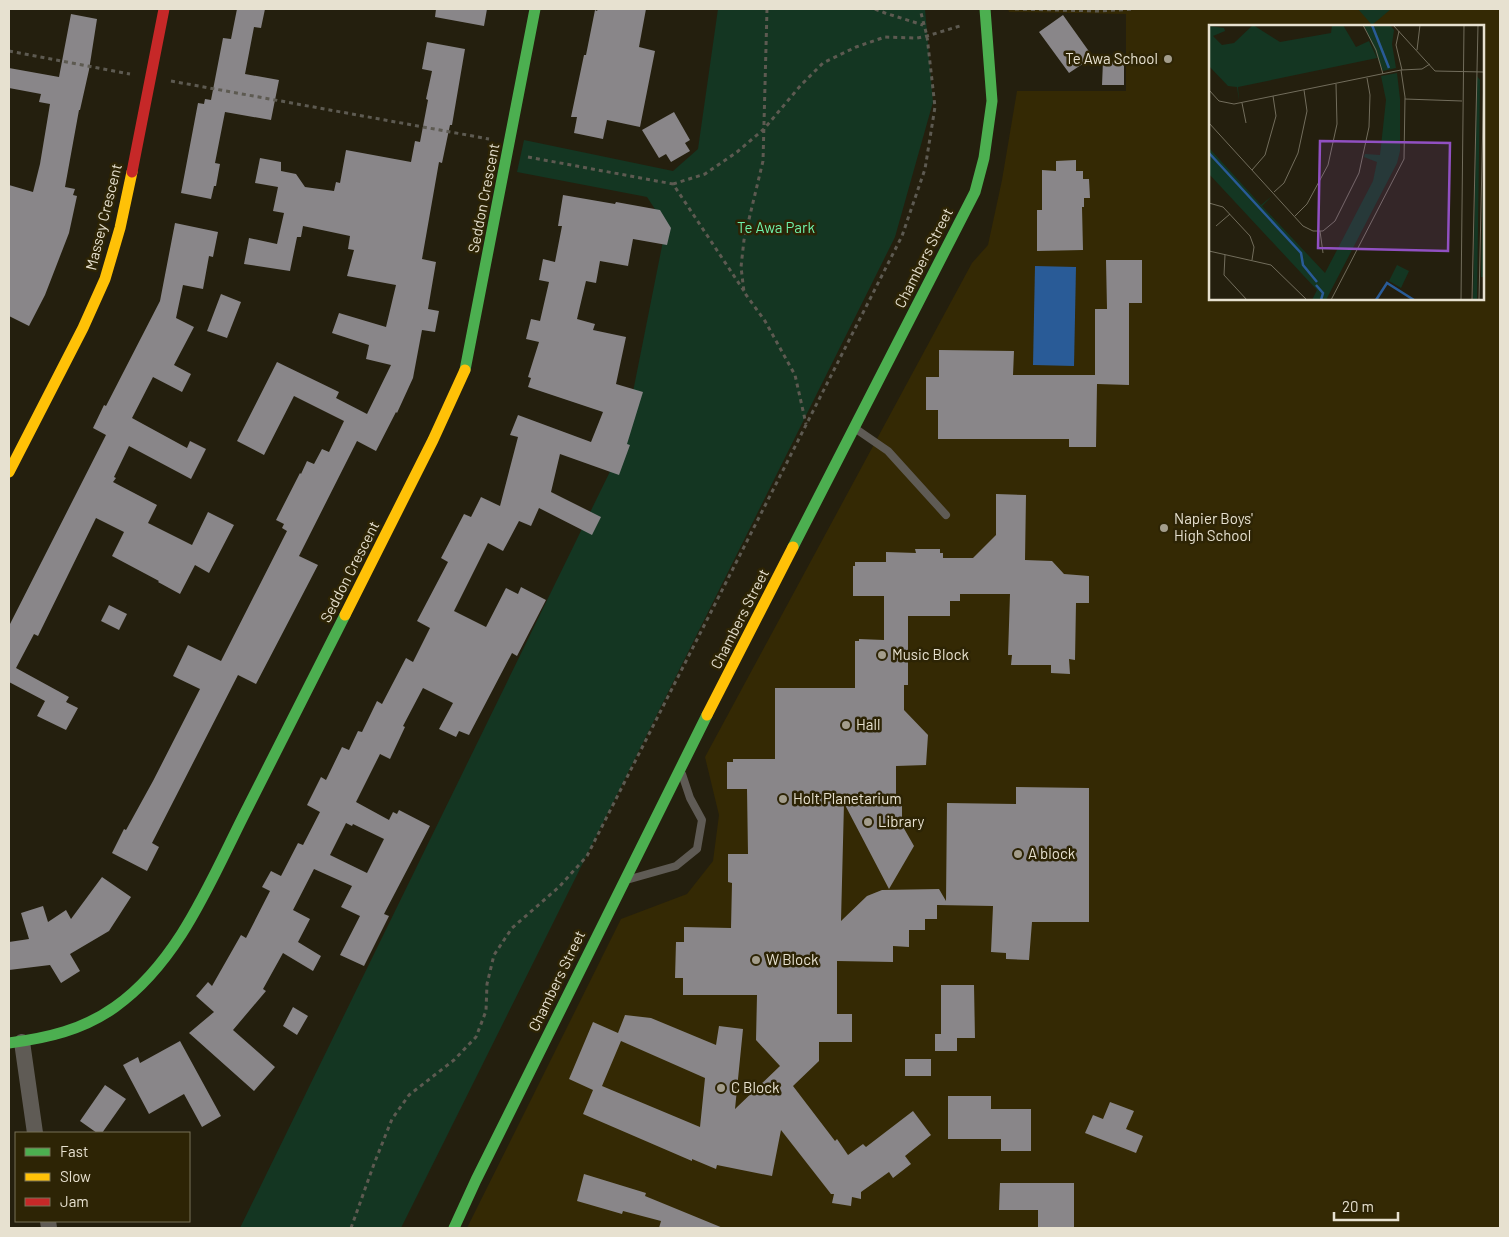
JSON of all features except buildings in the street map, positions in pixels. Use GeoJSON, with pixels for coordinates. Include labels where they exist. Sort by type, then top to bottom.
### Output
{"type":"FeatureCollection","features":[{"type":"Feature","properties":{"kind":"street","name":"Massey Crescent"},"geometry":{"type":"LineString","coordinates":[[9,472],[83,328],[105,279],[120,228],[164,9]]}},
{"type":"Feature","properties":{"kind":"street","name":"Seddon Crescent"},"geometry":{"type":"LineString","coordinates":[[15,1043],[63,1034],[118,1006],[140,987],[158,967],[190,921],[416,476],[446,415],[467,365],[535,9]]}},
{"type":"Feature","properties":{"kind":"street","name":"Chambers Street"},"geometry":{"type":"LineString","coordinates":[[454,1228],[680,768],[975,192],[984,158],[992,101],[985,9]]}},
{"type":"Feature","properties":{"kind":"street"},"geometry":{"type":"LineString","coordinates":[[15,1043],[35,1132]]}},
{"type":"Feature","properties":{"kind":"lane"},"geometry":{"type":"LineString","coordinates":[[854,428],[888,451],[946,515]]}},
{"type":"Feature","properties":{"kind":"lane"},"geometry":{"type":"LineString","coordinates":[[623,882],[676,866],[697,849],[702,820],[690,798],[680,768]]}},
{"type":"Feature","properties":{"kind":"path"},"geometry":{"type":"LineString","coordinates":[[744,292],[741,267],[744,240],[763,161],[767,9]]}},
{"type":"Feature","properties":{"kind":"path"},"geometry":{"type":"LineString","coordinates":[[875,9],[885,14],[923,25]]}},
{"type":"Feature","properties":{"kind":"path"},"geometry":{"type":"LineString","coordinates":[[351,1228],[392,1119],[409,1095],[454,1060],[476,1037],[486,1011],[488,984],[494,955],[512,928],[559,887],[587,856],[902,236],[925,169],[935,107],[927,36],[920,9]]}},
{"type":"Feature","properties":{"kind":"path"},"geometry":{"type":"LineString","coordinates":[[1015,9],[1099,11],[1134,9]]}},
{"type":"Feature","properties":{"kind":"path"},"geometry":{"type":"LineString","coordinates":[[9,51],[151,77],[508,148],[673,184],[705,174],[737,152],[764,129],[800,85],[823,63],[856,47],[884,38],[927,36],[963,26]]}},
{"type":"Feature","properties":{"kind":"path"},"geometry":{"type":"LineString","coordinates":[[673,184],[765,321],[795,375],[806,424]]}},
{"type":"Feature","properties":{"kind":"shaded area","name":"Napier Boys' High School"},"geometry":{"type":"Polygon","coordinates":[[[1008,9],[1500,9],[1500,1228],[467,1228],[621,919],[687,894],[713,861],[719,815],[705,757],[972,263],[988,245],[1002,180],[1017,91],[1126,91],[1126,14],[1009,12],[1008,9]]]}},
{"type":"Feature","properties":{"kind":"green space","name":"Te Awa Park"},"geometry":{"type":"Polygon","coordinates":[[[718,9],[925,9],[933,102],[895,237],[401,1228],[240,1228],[622,447],[666,226],[647,197],[517,172],[524,140],[673,171],[698,149],[718,9]]]}},
{"type":"Feature","properties":{"kind":"green space"},"geometry":{"type":"Polygon","coordinates":[[[1358,9],[1391,9],[1372,25],[1358,9]]]}},
{"type":"Feature","properties":{"kind":"water"},"geometry":{"type":"Polygon","coordinates":[[[1035,266],[1076,267],[1074,366],[1033,365],[1035,266]]]}},
{"type":"Feature","properties":{"kind":"traffic: fast"},"geometry":{"type":"LineString","coordinates":[[465,370],[535,9]]}},
{"type":"Feature","properties":{"kind":"traffic: fast"},"geometry":{"type":"LineString","coordinates":[[793,547],[975,192],[984,158],[992,101],[985,9]]}},
{"type":"Feature","properties":{"kind":"traffic: fast"},"geometry":{"type":"LineString","coordinates":[[9,1043],[64,1032],[90,1022],[115,1007],[138,988],[159,966],[177,942],[208,889],[345,615]]}},
{"type":"Feature","properties":{"kind":"traffic: fast"},"geometry":{"type":"LineString","coordinates":[[454,1228],[476,1180],[707,715]]}},
{"type":"Feature","properties":{"kind":"traffic: slow"},"geometry":{"type":"LineString","coordinates":[[9,472],[83,328],[105,279],[120,228],[132,172]]}},
{"type":"Feature","properties":{"kind":"traffic: slow"},"geometry":{"type":"LineString","coordinates":[[345,615],[433,440],[465,370]]}},
{"type":"Feature","properties":{"kind":"traffic: slow"},"geometry":{"type":"LineString","coordinates":[[707,715],[793,547]]}},
{"type":"Feature","properties":{"kind":"traffic: jam"},"geometry":{"type":"LineString","coordinates":[[132,172],[164,9]]}},
{"type":"Feature","properties":{"kind":"place","name":"Te Awa School"},"geometry":{"type":"Point","coordinates":[1168,59]}},
{"type":"Feature","properties":{"kind":"place","name":"Napier Boys' High School"},"geometry":{"type":"Point","coordinates":[1164,528]}},
{"type":"Feature","properties":{"kind":"place","name":"Music Block"},"geometry":{"type":"Point","coordinates":[882,655]}},
{"type":"Feature","properties":{"kind":"place","name":"Hall"},"geometry":{"type":"Point","coordinates":[846,725]}},
{"type":"Feature","properties":{"kind":"place","name":"Holt Planetarium"},"geometry":{"type":"Point","coordinates":[783,799]}},
{"type":"Feature","properties":{"kind":"place","name":"Library"},"geometry":{"type":"Point","coordinates":[868,822]}},
{"type":"Feature","properties":{"kind":"place","name":"A block"},"geometry":{"type":"Point","coordinates":[1018,854]}},
{"type":"Feature","properties":{"kind":"place","name":"W Block"},"geometry":{"type":"Point","coordinates":[756,960]}},
{"type":"Feature","properties":{"kind":"place","name":"C Block"},"geometry":{"type":"Point","coordinates":[721,1088]}}]}
